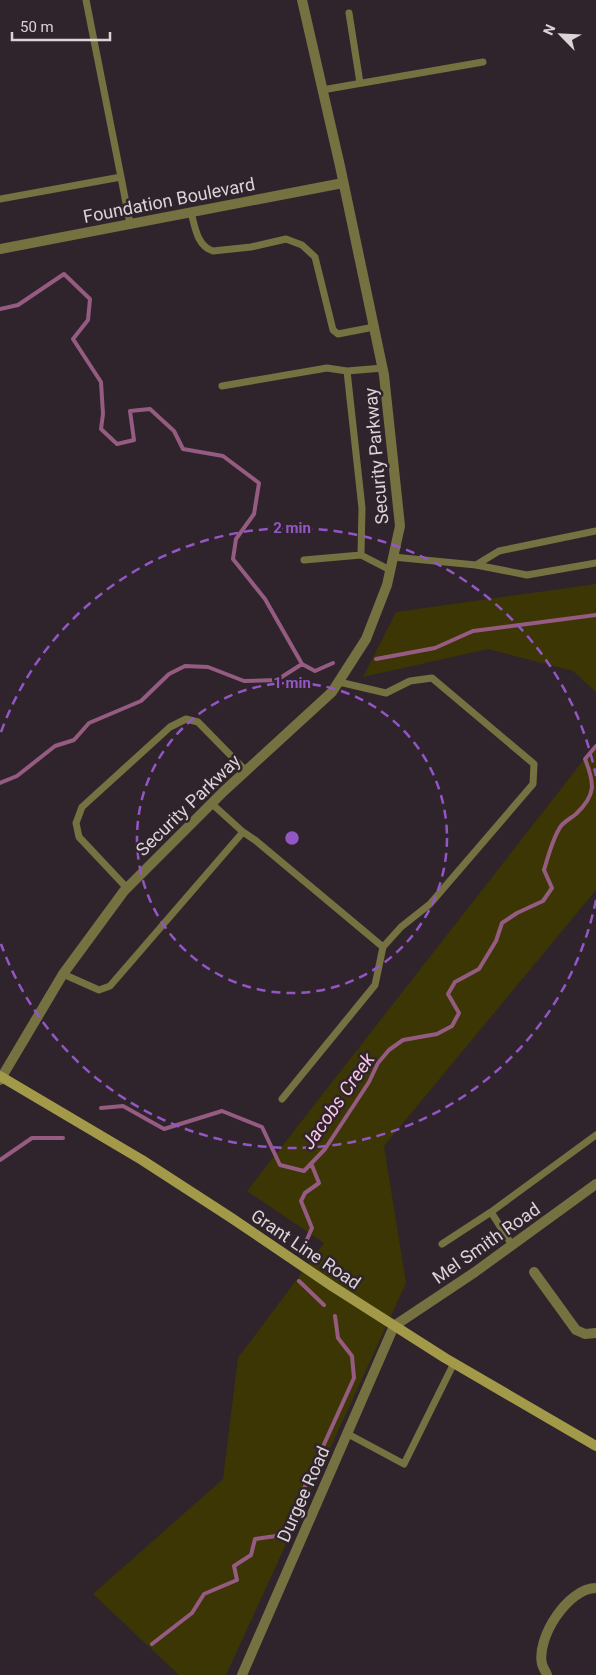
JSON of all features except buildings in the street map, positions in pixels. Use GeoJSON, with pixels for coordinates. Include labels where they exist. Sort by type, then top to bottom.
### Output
{"type":"FeatureCollection","features":[{"type":"Feature","properties":{"kind":"main road","name":"Grant Line Road"},"geometry":{"type":"LineString","coordinates":[[1,1078],[142,1160],[394,1326],[596,1446]]}},
{"type":"Feature","properties":{"kind":"street","name":"Security Parkway"},"geometry":{"type":"LineString","coordinates":[[1,1078],[63,974],[127,888],[211,804],[332,692],[366,640],[387,586],[400,526],[383,368],[302,0]]}},
{"type":"Feature","properties":{"kind":"street","name":"Foundation Boulevard"},"geometry":{"type":"LineString","coordinates":[[0,249],[343,183]]}},
{"type":"Feature","properties":{"kind":"street","name":"Mel Smith Road"},"geometry":{"type":"LineString","coordinates":[[394,1326],[595,1189]]}},
{"type":"Feature","properties":{"kind":"street"},"geometry":{"type":"LineString","coordinates":[[534,1272],[576,1330],[585,1334],[596,1333]]}},
{"type":"Feature","properties":{"kind":"street","name":"Durgee Road"},"geometry":{"type":"LineString","coordinates":[[242,1675],[394,1326]]}},
{"type":"Feature","properties":{"kind":"street"},"geometry":{"type":"LineString","coordinates":[[547,1675],[542,1664],[543,1649],[548,1630],[564,1606],[580,1593],[596,1588]]}},
{"type":"Feature","properties":{"kind":"lane"},"geometry":{"type":"LineString","coordinates":[[86,0],[130,224]]}},
{"type":"Feature","properties":{"kind":"lane"},"geometry":{"type":"LineString","coordinates":[[349,13],[360,83]]}},
{"type":"Feature","properties":{"kind":"lane"},"geometry":{"type":"LineString","coordinates":[[322,90],[482,62]]}},
{"type":"Feature","properties":{"kind":"lane"},"geometry":{"type":"LineString","coordinates":[[0,199],[121,177]]}},
{"type":"Feature","properties":{"kind":"lane"},"geometry":{"type":"LineString","coordinates":[[191,212],[200,241],[213,251],[286,239],[302,245],[316,257],[333,330],[338,334],[374,327]]}},
{"type":"Feature","properties":{"kind":"lane"},"geometry":{"type":"LineString","coordinates":[[222,386],[327,368],[347,371],[383,368]]}},
{"type":"Feature","properties":{"kind":"lane"},"geometry":{"type":"LineString","coordinates":[[347,371],[362,508],[362,555]]}},
{"type":"Feature","properties":{"kind":"lane"},"geometry":{"type":"LineString","coordinates":[[476,565],[499,551],[596,531]]}},
{"type":"Feature","properties":{"kind":"lane"},"geometry":{"type":"LineString","coordinates":[[304,560],[362,555],[390,570]]}},
{"type":"Feature","properties":{"kind":"lane"},"geometry":{"type":"LineString","coordinates":[[393,557],[476,565],[527,576],[596,563]]}},
{"type":"Feature","properties":{"kind":"lane"},"geometry":{"type":"LineString","coordinates":[[282,1099],[375,985],[383,947],[401,927],[430,904],[532,784],[534,764],[432,678],[410,681],[386,693],[339,682]]}},
{"type":"Feature","properties":{"kind":"lane"},"geometry":{"type":"LineString","coordinates":[[127,888],[80,837],[76,823],[82,807],[170,727],[186,719],[198,722],[246,771]]}},
{"type":"Feature","properties":{"kind":"lane"},"geometry":{"type":"LineString","coordinates":[[211,804],[242,832],[255,840],[383,947]]}},
{"type":"Feature","properties":{"kind":"lane"},"geometry":{"type":"LineString","coordinates":[[63,974],[99,990],[110,986],[242,832]]}},
{"type":"Feature","properties":{"kind":"lane"},"geometry":{"type":"LineString","coordinates":[[442,1244],[491,1212],[596,1135]]}},
{"type":"Feature","properties":{"kind":"lane"},"geometry":{"type":"LineString","coordinates":[[491,1212],[512,1245]]}},
{"type":"Feature","properties":{"kind":"lane"},"geometry":{"type":"LineString","coordinates":[[348,1434],[404,1464],[454,1363]]}},
{"type":"Feature","properties":{"kind":"shaded area"},"geometry":{"type":"Polygon","coordinates":[[[596,584],[596,692],[573,671],[488,649],[363,677],[396,612],[596,584]]]}},
{"type":"Feature","properties":{"kind":"shaded area"},"geometry":{"type":"Polygon","coordinates":[[[596,744],[596,890],[384,1146],[406,1283],[226,1675],[179,1675],[93,1594],[223,1479],[238,1358],[324,1243],[247,1191],[596,744]]]}},
{"type":"Feature","properties":{"kind":"waterway"},"geometry":{"type":"LineString","coordinates":[[0,309],[18,305],[64,274],[90,299],[88,320],[73,339],[101,382],[103,414],[101,429],[117,444],[134,440],[130,411],[150,409],[174,431],[183,449],[223,456],[259,483],[254,514],[236,539],[233,559],[265,599],[302,664],[315,671],[333,663]]}},
{"type":"Feature","properties":{"kind":"waterway"},"geometry":{"type":"LineString","coordinates":[[376,659],[435,648],[473,631],[596,615]]}},
{"type":"Feature","properties":{"kind":"waterway"},"geometry":{"type":"LineString","coordinates":[[0,783],[17,776],[55,746],[74,740],[89,723],[141,701],[169,674],[185,666],[208,667],[244,681],[277,680],[302,664]]}},
{"type":"Feature","properties":{"kind":"waterway","name":"Jacobs Creek"},"geometry":{"type":"LineString","coordinates":[[101,1108],[123,1106],[164,1129],[222,1111],[262,1127],[280,1165],[304,1171],[325,1149],[369,1082],[378,1063],[389,1050],[403,1040],[437,1034],[452,1026],[459,1013],[448,994],[455,982],[479,969],[496,941],[502,923],[517,913],[543,901],[552,888],[544,870],[549,853],[561,826],[583,807],[590,795],[592,782],[585,759],[596,746]]}},
{"type":"Feature","properties":{"kind":"waterway","name":"Jacobs Creek"},"geometry":{"type":"LineString","coordinates":[[0,1160],[32,1138],[63,1138]]}},
{"type":"Feature","properties":{"kind":"waterway"},"geometry":{"type":"LineString","coordinates":[[305,1244],[312,1228],[301,1201],[305,1193],[319,1183],[311,1163]]}},
{"type":"Feature","properties":{"kind":"waterway"},"geometry":{"type":"LineString","coordinates":[[299,1281],[324,1305]]}},
{"type":"Feature","properties":{"kind":"waterway"},"geometry":{"type":"LineString","coordinates":[[152,1644],[192,1613],[204,1594],[237,1580],[234,1566],[251,1555],[255,1539],[283,1535],[354,1378],[352,1356],[338,1338],[335,1316]]}}]}
